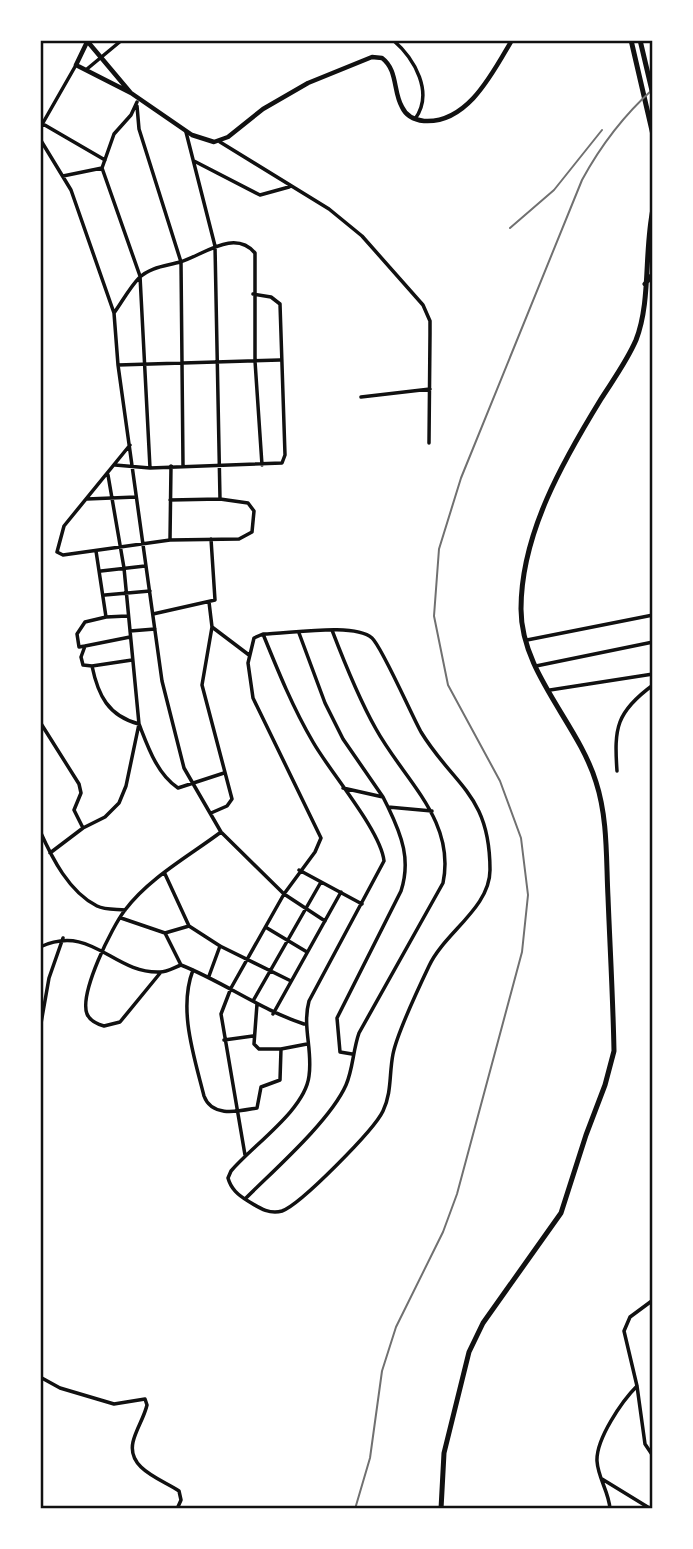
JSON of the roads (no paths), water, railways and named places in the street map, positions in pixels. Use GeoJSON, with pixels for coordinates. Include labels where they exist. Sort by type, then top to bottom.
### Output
{"type":"FeatureCollection","features":[{"type":"Feature","properties":{"kind":"main road"},"geometry":{"type":"LineString","coordinates":[[631,40],[653,135]]}},
{"type":"Feature","properties":{"kind":"main road"},"geometry":{"type":"LineString","coordinates":[[640,40],[653,95]]}},
{"type":"Feature","properties":{"kind":"main road"},"geometry":{"type":"LineString","coordinates":[[441,1509],[444,1453],[468,1352],[483,1322],[562,1213],[614,1051],[602,802],[586,755],[536,666],[525,640],[522,592],[528,559],[543,512],[564,461],[632,348],[643,315],[645,265],[653,209]]}},
{"type":"Feature","properties":{"kind":"main road"},"geometry":{"type":"LineString","coordinates":[[645,265],[653,246]]}},
{"type":"Feature","properties":{"kind":"main road"},"geometry":{"type":"LineString","coordinates":[[645,284],[653,274]]}},
{"type":"Feature","properties":{"kind":"street"},"geometry":{"type":"LineString","coordinates":[[88,69],[122,40]]}},
{"type":"Feature","properties":{"kind":"street"},"geometry":{"type":"LineString","coordinates":[[393,40],[415,65],[421,84],[423,106],[415,119]]}},
{"type":"Feature","properties":{"kind":"street"},"geometry":{"type":"LineString","coordinates":[[220,142],[263,109],[308,83],[372,57],[382,58],[390,65],[401,106],[415,119],[441,120],[460,111],[471,101],[512,40]]}},
{"type":"Feature","properties":{"kind":"street"},"geometry":{"type":"LineString","coordinates":[[105,160],[41,126],[88,41],[137,100],[186,132],[206,141],[220,142],[348,223],[423,305],[430,321],[429,443]]}},
{"type":"Feature","properties":{"kind":"street"},"geometry":{"type":"LineString","coordinates":[[76,65],[131,93]]}},
{"type":"Feature","properties":{"kind":"street"},"geometry":{"type":"LineString","coordinates":[[137,100],[131,115],[114,134],[102,168],[140,276],[150,468]]}},
{"type":"Feature","properties":{"kind":"street"},"geometry":{"type":"LineString","coordinates":[[137,100],[139,129],[181,262],[183,465]]}},
{"type":"Feature","properties":{"kind":"street"},"geometry":{"type":"LineString","coordinates":[[186,132],[215,246],[220,499]]}},
{"type":"Feature","properties":{"kind":"street"},"geometry":{"type":"LineString","coordinates":[[40,139],[63,176],[114,313],[118,365],[134,466],[145,566],[174,734],[192,783],[221,832],[284,894],[325,921]]}},
{"type":"Feature","properties":{"kind":"street"},"geometry":{"type":"LineString","coordinates":[[194,161],[260,195],[289,187]]}},
{"type":"Feature","properties":{"kind":"street"},"geometry":{"type":"LineString","coordinates":[[63,176],[102,168]]}},
{"type":"Feature","properties":{"kind":"street"},"geometry":{"type":"LineString","coordinates":[[114,313],[140,276],[156,267],[181,262],[215,246],[232,243],[252,249],[255,253],[255,361],[262,465]]}},
{"type":"Feature","properties":{"kind":"street"},"geometry":{"type":"LineString","coordinates":[[115,465],[150,468],[219,464],[279,465],[285,458],[280,304],[271,297],[253,294]]}},
{"type":"Feature","properties":{"kind":"street"},"geometry":{"type":"LineString","coordinates":[[118,365],[280,360]]}},
{"type":"Feature","properties":{"kind":"street"},"geometry":{"type":"LineString","coordinates":[[361,397],[430,388]]}},
{"type":"Feature","properties":{"kind":"street"},"geometry":{"type":"LineString","coordinates":[[130,444],[108,475],[64,526],[56,550],[61,555],[170,540],[239,538],[253,530],[252,506],[243,500],[170,500]]}},
{"type":"Feature","properties":{"kind":"street"},"geometry":{"type":"LineString","coordinates":[[170,540],[171,466]]}},
{"type":"Feature","properties":{"kind":"street"},"geometry":{"type":"LineString","coordinates":[[108,475],[124,568],[139,724],[151,754],[171,783],[178,788],[224,773]]}},
{"type":"Feature","properties":{"kind":"street"},"geometry":{"type":"LineString","coordinates":[[87,499],[136,497]]}},
{"type":"Feature","properties":{"kind":"street"},"geometry":{"type":"LineString","coordinates":[[153,614],[215,600],[217,594],[211,539]]}},
{"type":"Feature","properties":{"kind":"street"},"geometry":{"type":"LineString","coordinates":[[96,550],[106,617]]}},
{"type":"Feature","properties":{"kind":"street"},"geometry":{"type":"LineString","coordinates":[[101,570],[145,566]]}},
{"type":"Feature","properties":{"kind":"street"},"geometry":{"type":"LineString","coordinates":[[104,595],[149,591]]}},
{"type":"Feature","properties":{"kind":"street"},"geometry":{"type":"LineString","coordinates":[[209,603],[212,627],[202,685],[232,801],[214,814],[209,812]]}},
{"type":"Feature","properties":{"kind":"street"},"geometry":{"type":"LineString","coordinates":[[525,640],[653,615]]}},
{"type":"Feature","properties":{"kind":"street"},"geometry":{"type":"LineString","coordinates":[[127,617],[106,617],[85,622],[78,632],[79,647],[155,629]]}},
{"type":"Feature","properties":{"kind":"street"},"geometry":{"type":"LineString","coordinates":[[212,627],[249,655]]}},
{"type":"Feature","properties":{"kind":"street"},"geometry":{"type":"LineString","coordinates":[[245,1155],[221,1014],[231,988],[284,894],[320,842],[319,831],[253,698],[249,684],[249,655],[254,638],[263,635],[332,630],[359,632],[375,640],[423,735],[475,800],[489,846],[490,873],[481,898],[438,947],[430,964],[393,1052],[389,1097],[382,1114],[291,1206],[273,1213],[245,1199],[230,1185],[228,1178],[245,1155],[302,1096],[310,1074],[304,1024],[315,988],[382,868],[383,854],[379,840],[341,787],[293,706],[263,635]]}},
{"type":"Feature","properties":{"kind":"street"},"geometry":{"type":"LineString","coordinates":[[245,1199],[336,1102],[350,1074],[352,1054],[371,1009],[443,883],[445,848],[432,811],[376,730],[351,680],[332,630]]}},
{"type":"Feature","properties":{"kind":"street"},"geometry":{"type":"LineString","coordinates":[[299,633],[325,703],[343,739],[383,797],[406,851],[406,876],[337,1018],[340,1052],[352,1054]]}},
{"type":"Feature","properties":{"kind":"street"},"geometry":{"type":"LineString","coordinates":[[536,666],[653,642]]}},
{"type":"Feature","properties":{"kind":"street"},"geometry":{"type":"LineString","coordinates":[[85,646],[81,657],[83,665],[132,660]]}},
{"type":"Feature","properties":{"kind":"street"},"geometry":{"type":"LineString","coordinates":[[92,666],[103,701],[125,720],[139,724]]}},
{"type":"Feature","properties":{"kind":"street"},"geometry":{"type":"LineString","coordinates":[[550,690],[653,674]]}},
{"type":"Feature","properties":{"kind":"street"},"geometry":{"type":"LineString","coordinates":[[617,771],[615,739],[618,724],[624,710],[653,685]]}},
{"type":"Feature","properties":{"kind":"street"},"geometry":{"type":"LineString","coordinates":[[40,722],[79,785],[81,793],[74,810],[83,828]]}},
{"type":"Feature","properties":{"kind":"street"},"geometry":{"type":"LineString","coordinates":[[50,853],[83,828],[105,817],[119,803],[126,786],[139,724]]}},
{"type":"Feature","properties":{"kind":"street"},"geometry":{"type":"LineString","coordinates":[[341,787],[383,797]]}},
{"type":"Feature","properties":{"kind":"street"},"geometry":{"type":"LineString","coordinates":[[388,807],[432,811]]}},
{"type":"Feature","properties":{"kind":"street"},"geometry":{"type":"LineString","coordinates":[[40,831],[62,873],[86,898],[99,907],[125,910]]}},
{"type":"Feature","properties":{"kind":"street"},"geometry":{"type":"LineString","coordinates":[[161,972],[120,1022],[104,1026],[91,1020],[86,1006],[86,995],[103,952],[125,910],[165,874],[221,832]]}},
{"type":"Feature","properties":{"kind":"street"},"geometry":{"type":"LineString","coordinates":[[299,870],[362,904]]}},
{"type":"Feature","properties":{"kind":"street"},"geometry":{"type":"LineString","coordinates":[[165,874],[189,926],[220,946],[291,981]]}},
{"type":"Feature","properties":{"kind":"street"},"geometry":{"type":"LineString","coordinates":[[307,1044],[281,1049],[259,1049],[253,1036],[255,1003],[269,970],[321,882]]}},
{"type":"Feature","properties":{"kind":"street"},"geometry":{"type":"LineString","coordinates":[[273,1014],[341,892]]}},
{"type":"Feature","properties":{"kind":"street"},"geometry":{"type":"LineString","coordinates":[[121,918],[165,933],[189,926]]}},
{"type":"Feature","properties":{"kind":"street"},"geometry":{"type":"LineString","coordinates":[[266,928],[307,952]]}},
{"type":"Feature","properties":{"kind":"street"},"geometry":{"type":"LineString","coordinates":[[165,933],[181,965],[209,976],[273,1014],[304,1024]]}},
{"type":"Feature","properties":{"kind":"street"},"geometry":{"type":"LineString","coordinates":[[40,947],[63,938],[86,943],[137,967],[161,972],[181,965]]}},
{"type":"Feature","properties":{"kind":"street"},"geometry":{"type":"LineString","coordinates":[[40,1029],[48,978],[63,938]]}},
{"type":"Feature","properties":{"kind":"street"},"geometry":{"type":"LineString","coordinates":[[209,976],[220,946]]}},
{"type":"Feature","properties":{"kind":"street"},"geometry":{"type":"LineString","coordinates":[[193,970],[186,1004],[204,1096],[210,1106],[218,1110],[236,1111],[257,1108],[261,1087],[280,1080],[281,1049]]}},
{"type":"Feature","properties":{"kind":"street"},"geometry":{"type":"LineString","coordinates":[[224,1040],[253,1036]]}},
{"type":"Feature","properties":{"kind":"street"},"geometry":{"type":"LineString","coordinates":[[652,1302],[630,1317],[624,1331],[638,1386],[645,1444],[653,1456]]}},
{"type":"Feature","properties":{"kind":"street"},"geometry":{"type":"LineString","coordinates":[[40,1377],[60,1388],[114,1404],[145,1399],[147,1405],[133,1440],[134,1457],[146,1472],[179,1491],[181,1500],[177,1509]]}},
{"type":"Feature","properties":{"kind":"street"},"geometry":{"type":"LineString","coordinates":[[610,1509],[598,1450],[625,1398],[638,1386]]}},
{"type":"Feature","properties":{"kind":"street"},"geometry":{"type":"LineString","coordinates":[[602,1479],[651,1509]]}},
{"type":"Feature","properties":{"kind":"railway"},"geometry":{"type":"LineString","coordinates":[[355,1509],[370,1458],[382,1371],[396,1327],[443,1232],[457,1194],[522,952],[528,895],[521,838],[500,781],[448,685],[434,616],[439,549],[461,478],[582,180],[613,132],[653,89]]}},
{"type":"Feature","properties":{"kind":"railway"},"geometry":{"type":"LineString","coordinates":[[510,228],[554,190],[602,130]]}}]}
